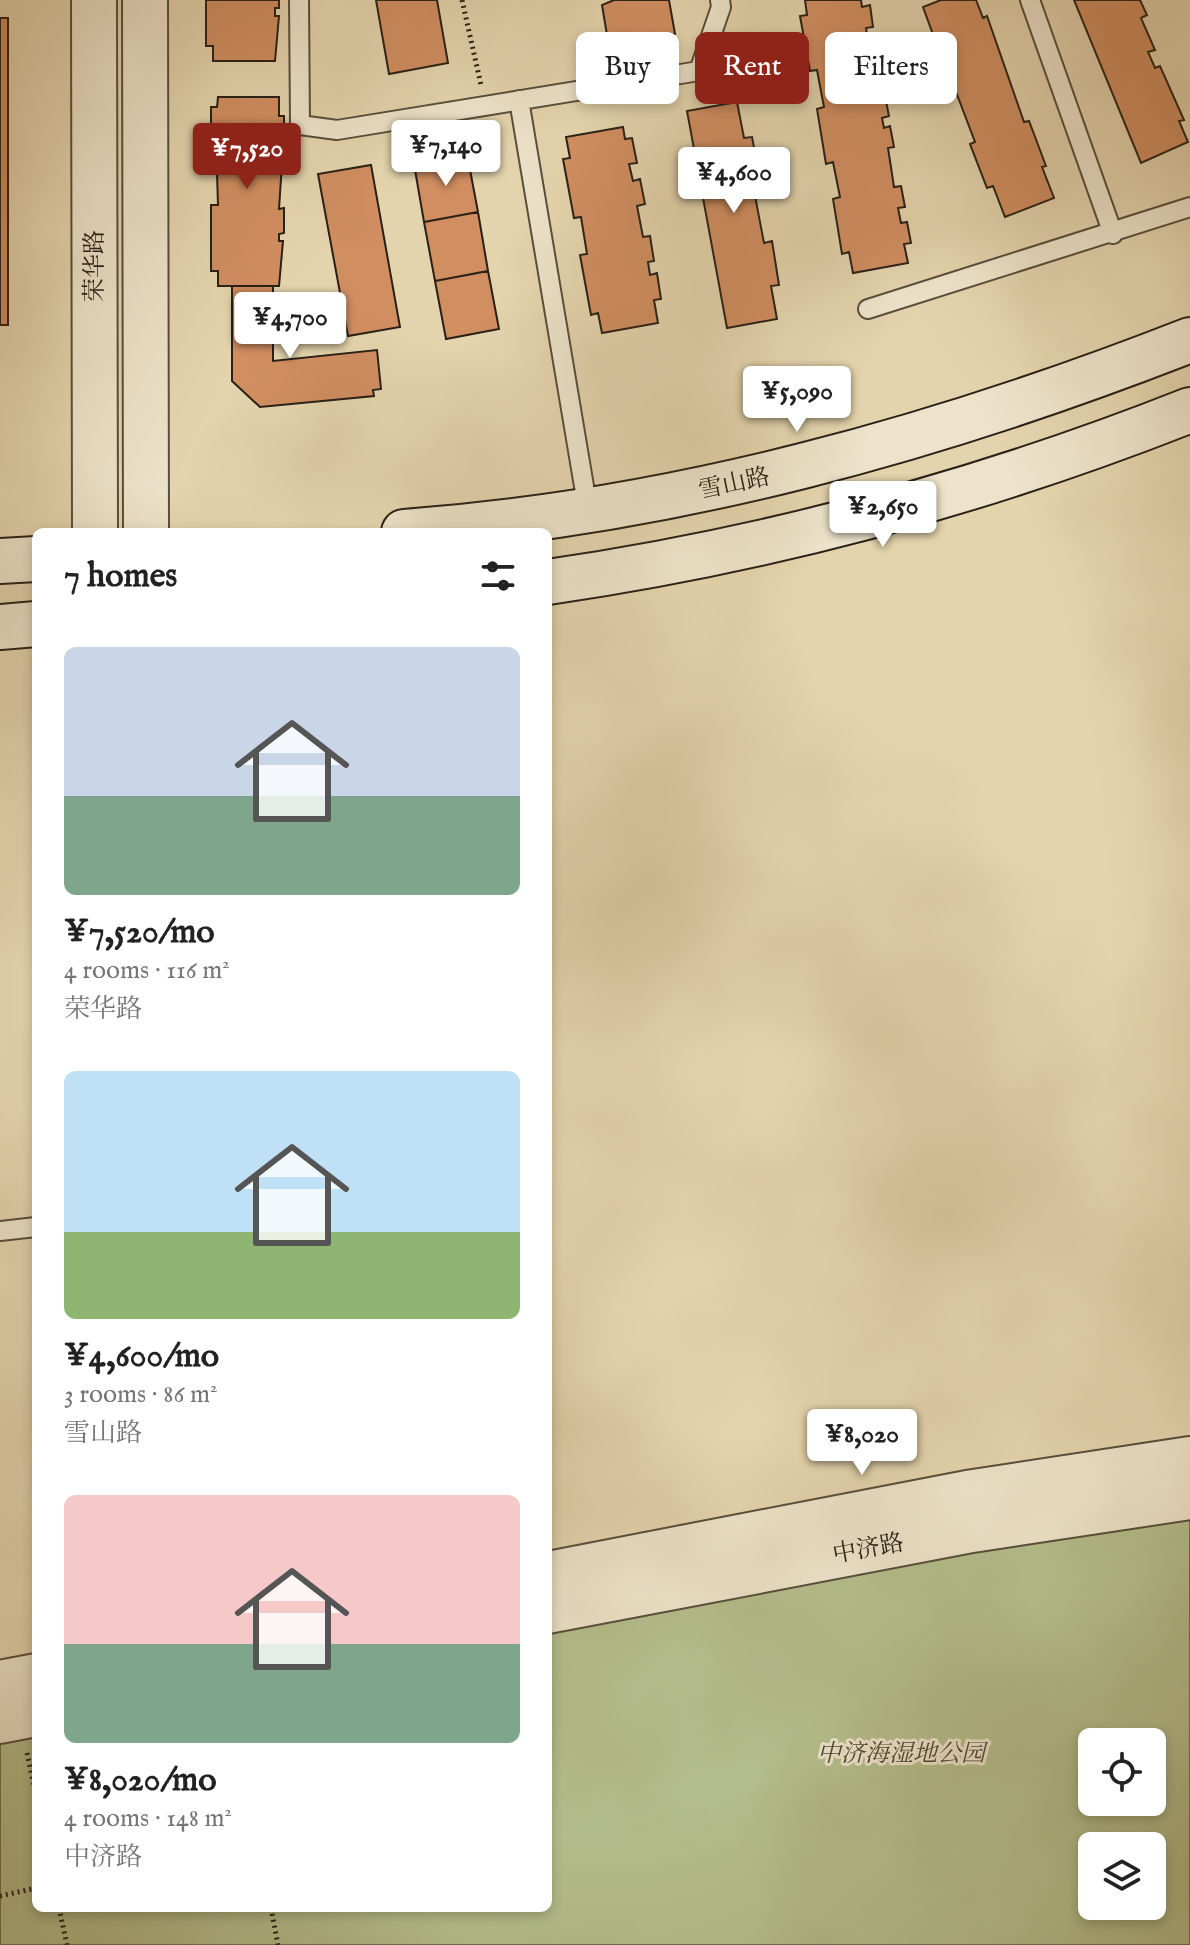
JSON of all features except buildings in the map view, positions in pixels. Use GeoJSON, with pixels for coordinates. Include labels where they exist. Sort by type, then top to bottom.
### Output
{"type":"FeatureCollection","features":[{"type":"Feature","properties":{"kind":"street","name":"荣华路"},"geometry":{"type":"LineString","coordinates":[[94,0],[95,528]]}},
{"type":"Feature","properties":{"kind":"street"},"geometry":{"type":"LineString","coordinates":[[145,0],[146,528]]}},
{"type":"Feature","properties":{"kind":"street","name":"雪山路"},"geometry":{"type":"LineString","coordinates":[[437,528],[588,510],[748,480],[842,457],[1039,396],[1190,340]]}},
{"type":"Feature","properties":{"kind":"street"},"geometry":{"type":"LineString","coordinates":[[552,581],[680,561],[843,524],[1060,458],[1190,410]]}},
{"type":"Feature","properties":{"kind":"street"},"geometry":{"type":"LineString","coordinates":[[0,561],[32,559]]}},
{"type":"Feature","properties":{"kind":"street"},"geometry":{"type":"LineString","coordinates":[[0,627],[32,624]]}},
{"type":"Feature","properties":{"kind":"street","name":"中济路"},"geometry":{"type":"LineString","coordinates":[[552,1573],[967,1493],[1190,1459]]}},
{"type":"Feature","properties":{"kind":"street","name":"中济路"},"geometry":{"type":"LineString","coordinates":[[552,1610],[958,1532],[1190,1497]]}},
{"type":"Feature","properties":{"kind":"street"},"geometry":{"type":"LineString","coordinates":[[0,1683],[32,1677]]}},
{"type":"Feature","properties":{"kind":"street"},"geometry":{"type":"LineString","coordinates":[[0,1721],[32,1715]]}},
{"type":"Feature","properties":{"kind":"lane"},"geometry":{"type":"LineString","coordinates":[[299,0],[300,125],[337,130],[699,71],[721,7],[720,0]]}},
{"type":"Feature","properties":{"kind":"lane"},"geometry":{"type":"LineString","coordinates":[[1030,0],[1113,234]]}},
{"type":"Feature","properties":{"kind":"lane"},"geometry":{"type":"LineString","coordinates":[[519,100],[588,510]]}},
{"type":"Feature","properties":{"kind":"lane"},"geometry":{"type":"LineString","coordinates":[[868,309],[1113,234],[1190,207]]}},
{"type":"Feature","properties":{"kind":"lane"},"geometry":{"type":"LineString","coordinates":[[0,1231],[32,1227]]}},
{"type":"Feature","properties":{"kind":"path"},"geometry":{"type":"LineString","coordinates":[[462,0],[486,106]]}},
{"type":"Feature","properties":{"kind":"path"},"geometry":{"type":"LineString","coordinates":[[0,1896],[32,1889]]}},
{"type":"Feature","properties":{"kind":"path"},"geometry":{"type":"LineString","coordinates":[[60,1912],[67,1945]]}},
{"type":"Feature","properties":{"kind":"path"},"geometry":{"type":"LineString","coordinates":[[272,1912],[278,1945]]}},
{"type":"Feature","properties":{"kind":"green space","name":"中济海湿地公园"},"geometry":{"type":"Polygon","coordinates":[[[1190,1513],[1190,1945],[0,1945],[0,1738],[32,1732],[32,1912],[552,1912],[552,1628],[1190,1513]]]}}]}
